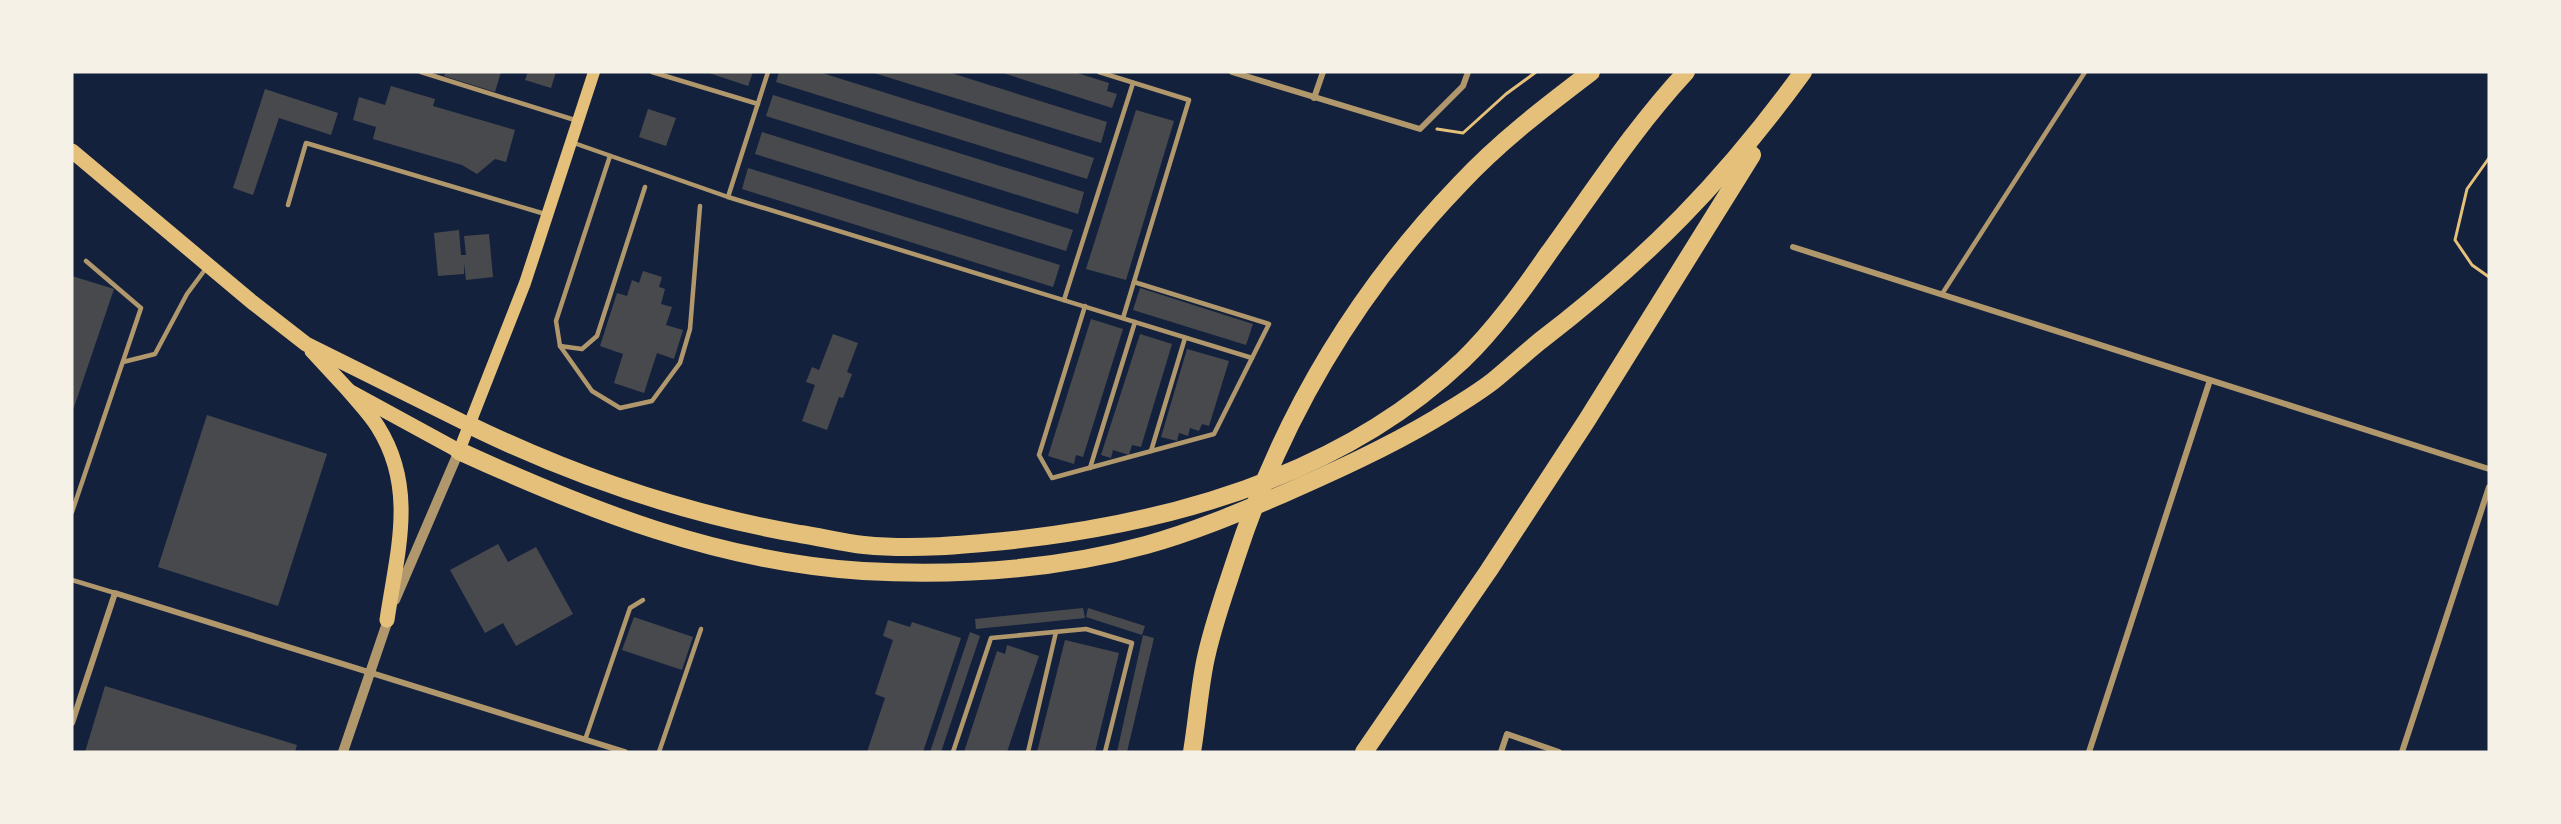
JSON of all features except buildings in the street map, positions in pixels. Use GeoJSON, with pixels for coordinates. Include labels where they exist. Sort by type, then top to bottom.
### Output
{"type":"FeatureCollection","features":[{"type":"Feature","properties":{"kind":"highway"},"geometry":{"type":"LineString","coordinates":[[1192,752],[1205,661],[1229,577],[1260,491],[1302,399],[1356,311],[1419,229],[1461,182],[1506,141],[1591,72]]}},
{"type":"Feature","properties":{"kind":"highway"},"geometry":{"type":"LineString","coordinates":[[469,425],[578,473],[663,503],[766,528],[864,545],[952,546],[1051,536],[1141,520],[1218,499],[1330,454],[1378,428],[1408,407],[1465,358],[1521,292],[1650,111],[1686,72]]}},
{"type":"Feature","properties":{"kind":"highway"},"geometry":{"type":"LineString","coordinates":[[459,451],[540,488],[646,529],[692,543],[761,557],[860,571],[950,572],[1056,563],[1145,545],[1218,522],[1334,472],[1434,419],[1491,383],[1611,285],[1672,229],[1752,140],[1804,72]]}},
{"type":"Feature","properties":{"kind":"highway"},"geometry":{"type":"LineString","coordinates":[[1364,752],[1489,570],[1580,430],[1804,72]]}},
{"type":"Feature","properties":{"kind":"main road"},"geometry":{"type":"LineString","coordinates":[[349,391],[459,451],[510,324],[594,72]]}},
{"type":"Feature","properties":{"kind":"main road"},"geometry":{"type":"LineString","coordinates":[[72,151],[306,344],[378,427],[400,480],[403,510],[387,620]]}},
{"type":"Feature","properties":{"kind":"main road"},"geometry":{"type":"LineString","coordinates":[[306,344],[469,425]]}},
{"type":"Feature","properties":{"kind":"street"},"geometry":{"type":"LineString","coordinates":[[1232,72],[1314,98],[1422,126],[1463,86],[1468,72]]}},
{"type":"Feature","properties":{"kind":"street"},"geometry":{"type":"LineString","coordinates":[[1314,98],[1323,72]]}},
{"type":"Feature","properties":{"kind":"street"},"geometry":{"type":"LineString","coordinates":[[1793,247],[2489,469]]}},
{"type":"Feature","properties":{"kind":"street"},"geometry":{"type":"LineString","coordinates":[[2089,752],[2210,380]]}},
{"type":"Feature","properties":{"kind":"street"},"geometry":{"type":"LineString","coordinates":[[343,752],[387,620],[459,451]]}},
{"type":"Feature","properties":{"kind":"street"},"geometry":{"type":"LineString","coordinates":[[2402,752],[2489,487]]}},
{"type":"Feature","properties":{"kind":"street"},"geometry":{"type":"LineString","coordinates":[[72,723],[115,593],[625,752]]}},
{"type":"Feature","properties":{"kind":"street"},"geometry":{"type":"LineString","coordinates":[[1501,752],[1507,734],[1559,752]]}},
{"type":"Feature","properties":{"kind":"lane"},"geometry":{"type":"LineString","coordinates":[[421,72],[578,121]]}},
{"type":"Feature","properties":{"kind":"lane"},"geometry":{"type":"LineString","coordinates":[[652,72],[758,104]]}},
{"type":"Feature","properties":{"kind":"lane"},"geometry":{"type":"LineString","coordinates":[[728,197],[768,72]]}},
{"type":"Feature","properties":{"kind":"lane"},"geometry":{"type":"LineString","coordinates":[[1099,72],[1189,100],[1123,318]]}},
{"type":"Feature","properties":{"kind":"lane"},"geometry":{"type":"LineString","coordinates":[[1942,294],[2085,72]]}},
{"type":"Feature","properties":{"kind":"lane"},"geometry":{"type":"LineString","coordinates":[[1064,300],[1133,83]]}},
{"type":"Feature","properties":{"kind":"lane"},"geometry":{"type":"LineString","coordinates":[[571,142],[728,197],[1251,358]]}},
{"type":"Feature","properties":{"kind":"lane"},"geometry":{"type":"LineString","coordinates":[[288,205],[306,143],[547,215]]}},
{"type":"Feature","properties":{"kind":"lane"},"geometry":{"type":"LineString","coordinates":[[610,156],[556,321],[560,346],[592,391],[620,408],[652,401],[680,363],[690,329],[700,206]]}},
{"type":"Feature","properties":{"kind":"lane"},"geometry":{"type":"LineString","coordinates":[[560,346],[582,349],[597,336],[645,187]]}},
{"type":"Feature","properties":{"kind":"lane"},"geometry":{"type":"LineString","coordinates":[[72,512],[141,308],[86,261]]}},
{"type":"Feature","properties":{"kind":"lane"},"geometry":{"type":"LineString","coordinates":[[123,362],[155,354],[187,294],[208,265]]}},
{"type":"Feature","properties":{"kind":"lane"},"geometry":{"type":"LineString","coordinates":[[1085,306],[1039,455],[1052,478],[1214,434],[1269,324],[1134,282]]}},
{"type":"Feature","properties":{"kind":"lane"},"geometry":{"type":"LineString","coordinates":[[1090,468],[1135,322]]}},
{"type":"Feature","properties":{"kind":"lane"},"geometry":{"type":"LineString","coordinates":[[1151,451],[1185,338]]}},
{"type":"Feature","properties":{"kind":"lane"},"geometry":{"type":"LineString","coordinates":[[72,580],[115,593]]}},
{"type":"Feature","properties":{"kind":"lane"},"geometry":{"type":"LineString","coordinates":[[585,740],[630,608],[643,600]]}},
{"type":"Feature","properties":{"kind":"lane"},"geometry":{"type":"LineString","coordinates":[[659,752],[700,628]]}},
{"type":"Feature","properties":{"kind":"lane"},"geometry":{"type":"LineString","coordinates":[[954,752],[991,638],[1086,630],[1132,643],[1105,752]]}},
{"type":"Feature","properties":{"kind":"lane"},"geometry":{"type":"LineString","coordinates":[[1028,752],[1056,632]]}},
{"type":"Feature","properties":{"kind":"path"},"geometry":{"type":"LineString","coordinates":[[1422,126],[1463,133],[1506,94],[1536,72]]}},
{"type":"Feature","properties":{"kind":"path"},"geometry":{"type":"LineString","coordinates":[[2489,158],[2467,189],[2455,240],[2472,265],[2489,277]]}}]}
